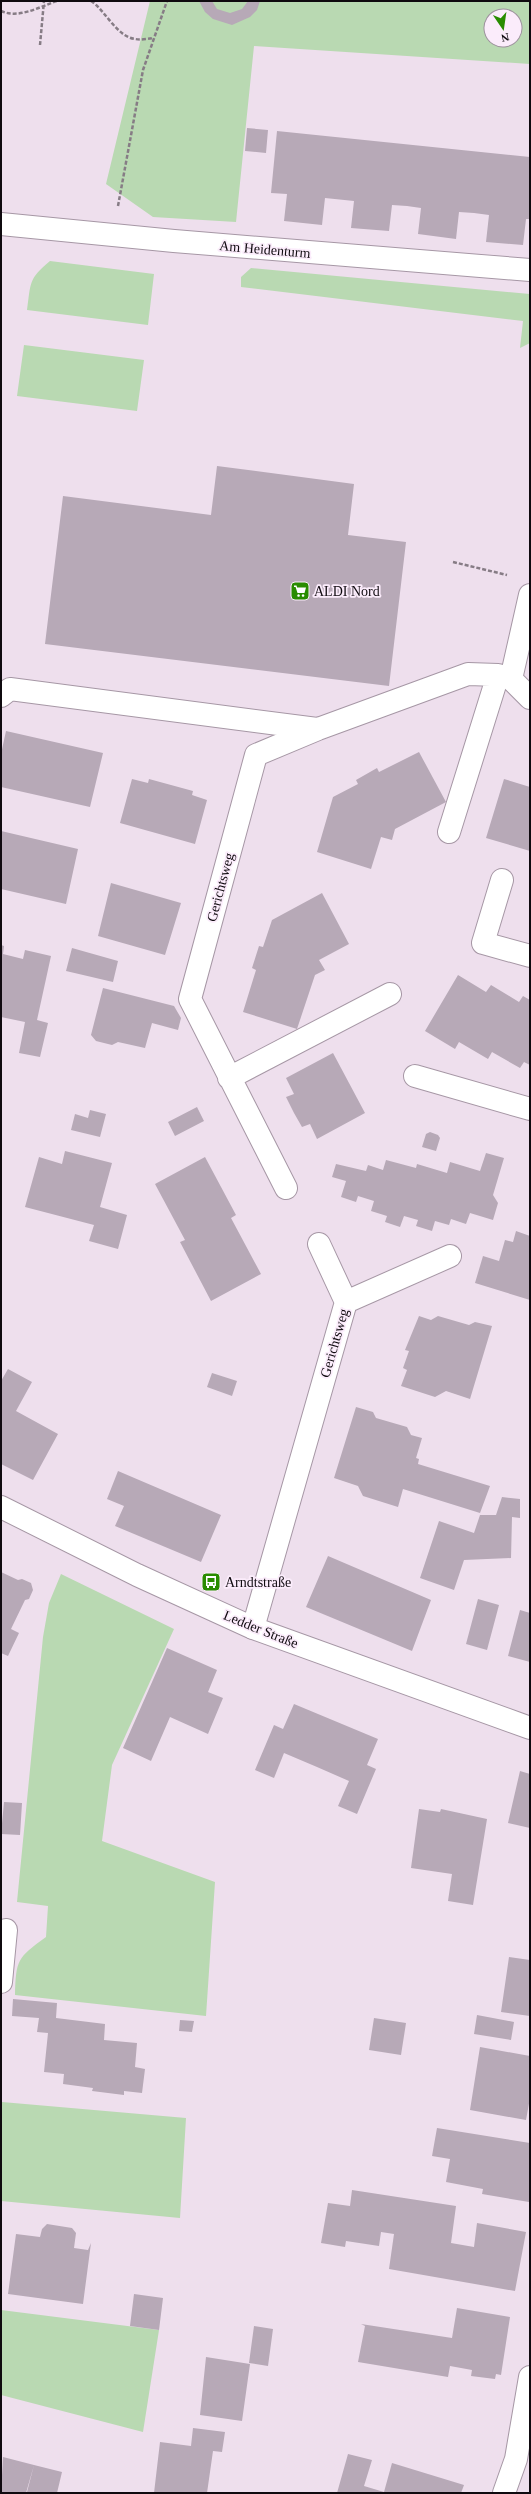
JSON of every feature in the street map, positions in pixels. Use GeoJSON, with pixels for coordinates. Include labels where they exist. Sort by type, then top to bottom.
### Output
{"type":"FeatureCollection","features":[{"type":"Feature","properties":{"kind":"street","name":"Am Heidenturm"},"geometry":{"type":"LineString","coordinates":[[1,224],[114,236],[530,270]]}},
{"type":"Feature","properties":{"kind":"street"},"geometry":{"type":"LineString","coordinates":[[449,832],[504,677],[530,595]]}},
{"type":"Feature","properties":{"kind":"street","name":"Gerichtsweg"},"geometry":{"type":"LineString","coordinates":[[286,1188],[190,999],[256,755],[318,729],[468,674],[504,677]]}},
{"type":"Feature","properties":{"kind":"street"},"geometry":{"type":"LineString","coordinates":[[504,677],[530,698]]}},
{"type":"Feature","properties":{"kind":"street","name":"Gerichtsweg"},"geometry":{"type":"LineString","coordinates":[[1,696],[10,689],[318,729]]}},
{"type":"Feature","properties":{"kind":"street"},"geometry":{"type":"LineString","coordinates":[[502,880],[483,943],[530,956]]}},
{"type":"Feature","properties":{"kind":"street"},"geometry":{"type":"LineString","coordinates":[[229,1078],[390,994]]}},
{"type":"Feature","properties":{"kind":"street"},"geometry":{"type":"LineString","coordinates":[[415,1076],[530,1109]]}},
{"type":"Feature","properties":{"kind":"street","name":"Gerichtsweg"},"geometry":{"type":"LineString","coordinates":[[253,1628],[346,1302],[319,1244]]}},
{"type":"Feature","properties":{"kind":"street"},"geometry":{"type":"LineString","coordinates":[[346,1302],[450,1256]]}},
{"type":"Feature","properties":{"kind":"street","name":"Ledder Straße"},"geometry":{"type":"LineString","coordinates":[[1,1507],[137,1575],[253,1628],[530,1728]]}},
{"type":"Feature","properties":{"kind":"street"},"geometry":{"type":"LineString","coordinates":[[1,1982],[6,1930]]}},
{"type":"Feature","properties":{"kind":"street"},"geometry":{"type":"LineString","coordinates":[[504,2493],[516,2459],[530,2376]]}},
{"type":"Feature","properties":{"kind":"path"},"geometry":{"type":"LineString","coordinates":[[40,45],[44,1]]}},
{"type":"Feature","properties":{"kind":"path"},"geometry":{"type":"LineString","coordinates":[[1,11],[8,14],[28,12],[56,1]]}},
{"type":"Feature","properties":{"kind":"path"},"geometry":{"type":"LineString","coordinates":[[91,1],[100,7],[121,32],[134,39],[154,38]]}},
{"type":"Feature","properties":{"kind":"path"},"geometry":{"type":"LineString","coordinates":[[114,236],[118,198],[142,78],[167,1]]}},
{"type":"Feature","properties":{"kind":"path"},"geometry":{"type":"LineString","coordinates":[[453,562],[508,575]]}},
{"type":"Feature","properties":{"kind":"green space"},"geometry":{"type":"Polygon","coordinates":[[[150,1],[530,1],[530,64],[254,46],[236,222],[153,217],[106,184],[150,1]]]}},
{"type":"Feature","properties":{"kind":"green space"},"geometry":{"type":"Polygon","coordinates":[[[50,261],[154,274],[148,325],[27,310],[30,287],[34,277],[50,261]]]}},
{"type":"Feature","properties":{"kind":"green space"},"geometry":{"type":"Polygon","coordinates":[[[251,268],[530,294],[530,343],[520,348],[523,321],[241,287],[241,277],[251,268]]]}},
{"type":"Feature","properties":{"kind":"green space"},"geometry":{"type":"Polygon","coordinates":[[[24,345],[144,360],[137,411],[17,396],[24,345]]]}},
{"type":"Feature","properties":{"kind":"green space"},"geometry":{"type":"Polygon","coordinates":[[[61,1574],[174,1629],[112,1765],[102,1841],[215,1882],[206,2016],[15,1995],[16,1974],[20,1961],[29,1950],[46,1937],[48,1906],[17,1902],[43,1637],[49,1603],[61,1574]]]}},
{"type":"Feature","properties":{"kind":"green space"},"geometry":{"type":"Polygon","coordinates":[[[2,2102],[186,2118],[180,2218],[1,2201],[2,2102]]]}},
{"type":"Feature","properties":{"kind":"green space"},"geometry":{"type":"Polygon","coordinates":[[[1,2310],[159,2330],[143,2432],[1,2395],[1,2310]]]}},
{"type":"Feature","properties":{"kind":"building"},"geometry":{"type":"Polygon","coordinates":[[[199,1],[212,1],[217,9],[230,13],[242,9],[248,1],[260,1],[257,10],[250,17],[232,25],[213,19],[205,12],[199,1]]]}},
{"type":"Feature","properties":{"kind":"building"},"geometry":{"type":"Polygon","coordinates":[[[247,128],[268,130],[266,153],[245,151],[247,128]]]}},
{"type":"Feature","properties":{"kind":"building"},"geometry":{"type":"Polygon","coordinates":[[[277,131],[530,157],[530,219],[526,219],[523,245],[486,242],[489,215],[474,213],[459,212],[456,239],[418,234],[421,208],[407,206],[392,205],[389,231],[351,228],[354,201],[325,198],[322,225],[284,221],[287,194],[271,193],[277,131]]]}},
{"type":"Feature","properties":{"kind":"building"},"geometry":{"type":"Polygon","coordinates":[[[217,466],[354,484],[348,535],[406,542],[389,686],[45,644],[63,496],[211,515],[217,466]]]}},
{"type":"Feature","properties":{"kind":"building"},"geometry":{"type":"Polygon","coordinates":[[[6,731],[103,753],[90,807],[1,787],[1,754],[6,731]]]}},
{"type":"Feature","properties":{"kind":"building"},"geometry":{"type":"Polygon","coordinates":[[[419,752],[446,802],[395,829],[392,840],[381,837],[371,869],[317,852],[333,797],[358,784],[356,780],[377,768],[379,772],[419,752]]]}},
{"type":"Feature","properties":{"kind":"building"},"geometry":{"type":"Polygon","coordinates":[[[132,779],[148,783],[149,779],[193,791],[192,795],[207,800],[195,844],[120,823],[132,779]]]}},
{"type":"Feature","properties":{"kind":"building"},"geometry":{"type":"Polygon","coordinates":[[[504,779],[530,787],[530,851],[486,838],[504,779]]]}},
{"type":"Feature","properties":{"kind":"building"},"geometry":{"type":"Polygon","coordinates":[[[1,831],[78,849],[66,904],[1,889],[1,831]]]}},
{"type":"Feature","properties":{"kind":"building"},"geometry":{"type":"Polygon","coordinates":[[[111,883],[181,903],[165,955],[98,936],[111,883]]]}},
{"type":"Feature","properties":{"kind":"building"},"geometry":{"type":"Polygon","coordinates":[[[322,893],[349,944],[319,960],[325,970],[315,975],[297,1029],[243,1012],[256,970],[252,968],[259,946],[263,947],[272,920],[322,893]]]}},
{"type":"Feature","properties":{"kind":"building"},"geometry":{"type":"Polygon","coordinates":[[[1,945],[4,946],[3,954],[23,959],[25,950],[51,956],[37,1020],[48,1023],[40,1057],[19,1053],[25,1022],[1,1017],[1,945]]]}},
{"type":"Feature","properties":{"kind":"building"},"geometry":{"type":"Polygon","coordinates":[[[72,948],[118,961],[113,982],[66,971],[72,948]]]}},
{"type":"Feature","properties":{"kind":"building"},"geometry":{"type":"Polygon","coordinates":[[[458,975],[486,992],[491,985],[519,1002],[523,996],[530,1000],[530,1065],[524,1062],[520,1068],[492,1052],[488,1059],[459,1042],[455,1049],[425,1031],[458,975]]]}},
{"type":"Feature","properties":{"kind":"building"},"geometry":{"type":"Polygon","coordinates":[[[103,988],[174,1006],[181,1018],[178,1030],[152,1023],[145,1048],[118,1042],[112,1045],[96,1041],[91,1035],[103,988]]]}},
{"type":"Feature","properties":{"kind":"building"},"geometry":{"type":"Polygon","coordinates":[[[333,1053],[365,1113],[317,1139],[310,1124],[302,1127],[294,1113],[286,1097],[294,1094],[286,1078],[333,1053]]]}},
{"type":"Feature","properties":{"kind":"building"},"geometry":{"type":"Polygon","coordinates":[[[197,1107],[204,1121],[175,1136],[168,1122],[197,1107]]]}},
{"type":"Feature","properties":{"kind":"building"},"geometry":{"type":"Polygon","coordinates":[[[90,1110],[106,1114],[100,1137],[71,1130],[75,1114],[88,1118],[90,1110]]]}},
{"type":"Feature","properties":{"kind":"building"},"geometry":{"type":"Polygon","coordinates":[[[430,1132],[438,1135],[440,1138],[436,1151],[422,1147],[426,1134],[430,1132]]]}},
{"type":"Feature","properties":{"kind":"building"},"geometry":{"type":"Polygon","coordinates":[[[65,1151],[112,1163],[100,1207],[127,1215],[118,1249],[89,1241],[94,1225],[25,1207],[39,1157],[62,1164],[65,1151]]]}},
{"type":"Feature","properties":{"kind":"building"},"geometry":{"type":"Polygon","coordinates":[[[486,1153],[504,1158],[493,1195],[498,1203],[493,1220],[470,1213],[466,1224],[451,1219],[449,1225],[435,1221],[432,1231],[416,1226],[418,1220],[404,1216],[400,1227],[385,1222],[387,1216],[371,1211],[374,1201],[358,1196],[356,1202],[341,1197],[346,1181],[332,1177],[336,1164],[366,1171],[368,1165],[383,1170],[386,1160],[416,1168],[417,1164],[447,1173],[450,1162],[480,1171],[486,1153]]]}},
{"type":"Feature","properties":{"kind":"building"},"geometry":{"type":"Polygon","coordinates":[[[205,1157],[236,1215],[231,1218],[261,1274],[211,1301],[180,1242],[185,1240],[155,1184],[205,1157]]]}},
{"type":"Feature","properties":{"kind":"building"},"geometry":{"type":"Polygon","coordinates":[[[516,1231],[530,1236],[530,1300],[475,1283],[483,1256],[499,1261],[505,1240],[513,1242],[516,1231]]]}},
{"type":"Feature","properties":{"kind":"building"},"geometry":{"type":"Polygon","coordinates":[[[419,1316],[431,1320],[438,1316],[469,1325],[475,1322],[492,1326],[470,1399],[446,1391],[435,1397],[401,1386],[407,1370],[403,1368],[409,1351],[405,1350],[419,1316]]]}},
{"type":"Feature","properties":{"kind":"building"},"geometry":{"type":"Polygon","coordinates":[[[8,1369],[32,1382],[16,1411],[58,1434],[33,1480],[1,1464],[1,1381],[8,1369]]]}},
{"type":"Feature","properties":{"kind":"building"},"geometry":{"type":"Polygon","coordinates":[[[212,1373],[237,1381],[232,1396],[207,1387],[212,1373]]]}},
{"type":"Feature","properties":{"kind":"building"},"geometry":{"type":"Polygon","coordinates":[[[356,1407],[373,1412],[376,1418],[407,1427],[411,1435],[422,1438],[416,1458],[419,1459],[418,1464],[490,1486],[480,1513],[403,1489],[398,1507],[363,1496],[358,1486],[334,1478],[356,1407]]]}},
{"type":"Feature","properties":{"kind":"building"},"geometry":{"type":"Polygon","coordinates":[[[118,1471],[221,1515],[201,1562],[115,1526],[124,1506],[107,1499],[118,1471]]]}},
{"type":"Feature","properties":{"kind":"building"},"geometry":{"type":"Polygon","coordinates":[[[502,1497],[520,1499],[520,1518],[512,1517],[511,1558],[464,1560],[454,1590],[420,1578],[439,1521],[474,1533],[480,1515],[496,1515],[502,1497]]]}},
{"type":"Feature","properties":{"kind":"building"},"geometry":{"type":"Polygon","coordinates":[[[328,1556],[431,1600],[412,1651],[306,1607],[328,1556]]]}},
{"type":"Feature","properties":{"kind":"building"},"geometry":{"type":"Polygon","coordinates":[[[1,1572],[18,1580],[22,1579],[31,1583],[33,1590],[29,1599],[25,1600],[11,1629],[19,1633],[8,1656],[1,1653],[1,1572]]]}},
{"type":"Feature","properties":{"kind":"building"},"geometry":{"type":"Polygon","coordinates":[[[478,1599],[499,1605],[487,1650],[466,1644],[478,1599]]]}},
{"type":"Feature","properties":{"kind":"building"},"geometry":{"type":"Polygon","coordinates":[[[520,1610],[530,1613],[530,1662],[508,1656],[520,1610]]]}},
{"type":"Feature","properties":{"kind":"building"},"geometry":{"type":"Polygon","coordinates":[[[167,1648],[217,1670],[208,1692],[223,1698],[208,1734],[170,1717],[151,1761],[123,1748],[167,1648]]]}},
{"type":"Feature","properties":{"kind":"building"},"geometry":{"type":"Polygon","coordinates":[[[294,1704],[378,1739],[367,1765],[376,1769],[357,1814],[338,1806],[349,1781],[317,1767],[284,1753],[274,1778],[255,1770],[274,1725],[283,1729],[294,1704]]]}},
{"type":"Feature","properties":{"kind":"building"},"geometry":{"type":"Polygon","coordinates":[[[520,1771],[530,1774],[530,1828],[508,1823],[520,1771]]]}},
{"type":"Feature","properties":{"kind":"building"},"geometry":{"type":"Polygon","coordinates":[[[4,1802],[22,1803],[20,1835],[1,1834],[4,1802]]]}},
{"type":"Feature","properties":{"kind":"building"},"geometry":{"type":"Polygon","coordinates":[[[419,1809],[440,1812],[441,1809],[487,1819],[473,1905],[448,1901],[452,1874],[411,1868],[419,1809]]]}},
{"type":"Feature","properties":{"kind":"building"},"geometry":{"type":"Polygon","coordinates":[[[509,1957],[530,1960],[530,2016],[501,2012],[509,1957]]]}},
{"type":"Feature","properties":{"kind":"building"},"geometry":{"type":"Polygon","coordinates":[[[13,1999],[57,2003],[56,2018],[105,2024],[104,2040],[137,2043],[135,2067],[145,2069],[142,2093],[124,2091],[124,2095],[92,2091],[93,2088],[63,2084],[64,2074],[44,2072],[48,2033],[37,2032],[39,2018],[12,2016],[13,1999]]]}},
{"type":"Feature","properties":{"kind":"building"},"geometry":{"type":"Polygon","coordinates":[[[477,2015],[514,2022],[511,2040],[474,2034],[477,2015]]]}},
{"type":"Feature","properties":{"kind":"building"},"geometry":{"type":"Polygon","coordinates":[[[374,2018],[406,2023],[401,2055],[369,2050],[374,2018]]]}},
{"type":"Feature","properties":{"kind":"building"},"geometry":{"type":"Polygon","coordinates":[[[180,2020],[194,2021],[192,2032],[179,2031],[180,2020]]]}},
{"type":"Feature","properties":{"kind":"building"},"geometry":{"type":"Polygon","coordinates":[[[480,2047],[530,2056],[530,2098],[526,2120],[470,2110],[480,2047]]]}},
{"type":"Feature","properties":{"kind":"building"},"geometry":{"type":"Polygon","coordinates":[[[437,2128],[530,2143],[529,2202],[482,2194],[483,2189],[446,2182],[450,2159],[432,2156],[437,2128]]]}},
{"type":"Feature","properties":{"kind":"building"},"geometry":{"type":"Polygon","coordinates":[[[352,2190],[456,2206],[451,2243],[474,2247],[477,2223],[526,2232],[515,2291],[389,2269],[394,2234],[381,2232],[379,2246],[346,2241],[345,2247],[321,2243],[328,2203],[350,2206],[352,2190]]]}},
{"type":"Feature","properties":{"kind":"building"},"geometry":{"type":"Polygon","coordinates":[[[47,2224],[72,2228],[76,2233],[74,2248],[88,2250],[91,2243],[83,2304],[8,2294],[16,2234],[40,2237],[42,2229],[47,2224]]]}},
{"type":"Feature","properties":{"kind":"building"},"geometry":{"type":"Polygon","coordinates":[[[134,2294],[163,2298],[159,2330],[130,2326],[134,2294]]]}},
{"type":"Feature","properties":{"kind":"building"},"geometry":{"type":"Polygon","coordinates":[[[457,2308],[510,2317],[501,2375],[496,2374],[495,2379],[471,2376],[472,2370],[450,2366],[448,2377],[358,2362],[365,2326],[361,2324],[452,2338],[457,2308]]]}},
{"type":"Feature","properties":{"kind":"building"},"geometry":{"type":"Polygon","coordinates":[[[254,2326],[273,2329],[268,2366],[249,2363],[254,2326]]]}},
{"type":"Feature","properties":{"kind":"building"},"geometry":{"type":"Polygon","coordinates":[[[206,2357],[250,2364],[242,2421],[200,2415],[206,2357]]]}},
{"type":"Feature","properties":{"kind":"building"},"geometry":{"type":"Polygon","coordinates":[[[193,2428],[225,2432],[222,2452],[213,2451],[207,2493],[154,2493],[160,2442],[191,2446],[193,2428]]]}},
{"type":"Feature","properties":{"kind":"building"},"geometry":{"type":"Polygon","coordinates":[[[348,2454],[372,2460],[364,2486],[384,2492],[392,2463],[464,2485],[461,2493],[337,2493],[348,2454]]]}},
{"type":"Feature","properties":{"kind":"building"},"geometry":{"type":"Polygon","coordinates":[[[3,2457],[34,2465],[26,2493],[1,2493],[3,2457]]]}},
{"type":"Feature","properties":{"kind":"building"},"geometry":{"type":"Polygon","coordinates":[[[34,2465],[62,2472],[57,2493],[27,2492],[34,2465]]]}},
{"type":"Feature","properties":{"kind":"place","name":"ALDI Nord"},"geometry":{"type":"Point","coordinates":[300,591]}},
{"type":"Feature","properties":{"kind":"place","name":"Arndtstraße"},"geometry":{"type":"Point","coordinates":[211,1582]}}]}
